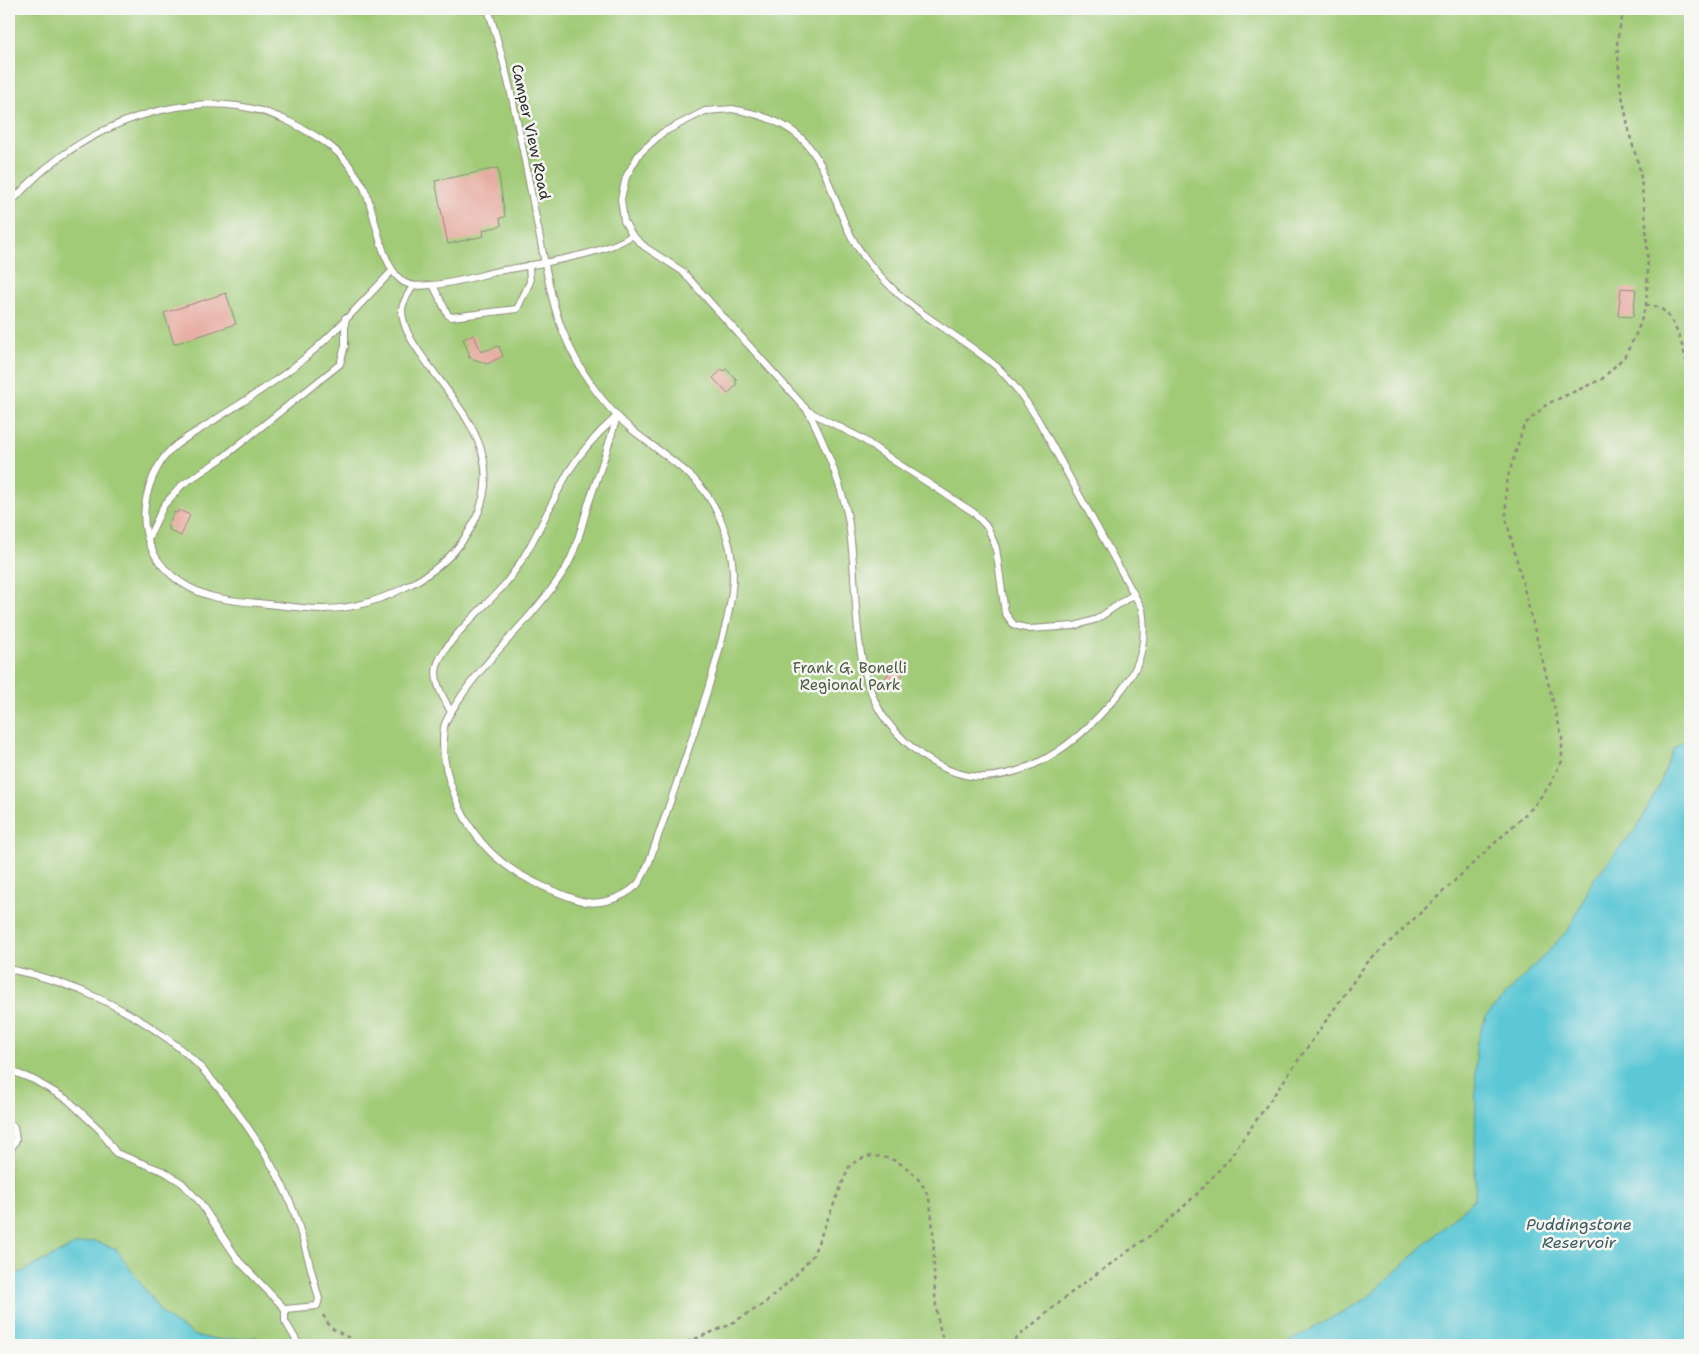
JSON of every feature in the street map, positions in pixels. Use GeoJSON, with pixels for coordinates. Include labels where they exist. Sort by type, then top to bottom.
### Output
{"type":"FeatureCollection","features":[{"type":"Feature","properties":{"kind":"lane","name":"Camper View Road"},"geometry":{"type":"LineString","coordinates":[[488,9],[502,54],[545,262],[563,333],[592,386],[617,416],[694,480],[710,501],[722,525],[730,548],[731,598],[725,628],[701,716],[649,862],[637,884],[618,897],[601,903],[584,902],[522,876],[509,869],[487,848],[469,827],[454,794],[443,744],[444,726],[469,685],[532,613],[568,564],[617,416]]}},
{"type":"Feature","properties":{"kind":"lane"},"geometry":{"type":"LineString","coordinates":[[9,204],[50,164],[106,130],[134,119],[186,104],[238,106],[265,112],[308,132],[330,146],[350,166],[365,189],[392,271],[402,282],[413,286],[433,285],[545,262],[608,247],[624,241],[632,235]]}},
{"type":"Feature","properties":{"kind":"lane"},"geometry":{"type":"LineString","coordinates":[[732,108],[757,113],[779,123],[801,138],[819,161],[851,237],[888,285],[916,309],[973,348],[998,368],[1017,389],[1036,418],[1142,609],[1146,631],[1143,650],[1132,677],[1095,720],[1072,741],[1025,770],[999,776],[972,777],[948,770],[924,758],[900,737],[881,713],[862,659],[846,512],[819,432],[808,411],[682,271],[645,247],[632,235],[624,221],[621,199],[626,177],[639,154],[662,133],[705,111],[732,108]]}},
{"type":"Feature","properties":{"kind":"lane"},"geometry":{"type":"LineString","coordinates":[[433,285],[451,317],[517,308],[530,282],[528,265]]}},
{"type":"Feature","properties":{"kind":"lane"},"geometry":{"type":"LineString","coordinates":[[392,271],[344,318],[319,346],[262,390],[178,442],[160,463],[146,491],[143,517],[154,558],[171,576],[189,587],[211,596],[240,601],[326,609],[380,598],[405,588],[431,572],[453,555],[478,515],[484,494],[484,463],[479,438],[468,417],[417,349],[403,323],[402,306],[413,286]]}},
{"type":"Feature","properties":{"kind":"lane"},"geometry":{"type":"LineString","coordinates":[[148,539],[164,505],[182,485],[221,459],[340,364],[345,346],[344,318]]}},
{"type":"Feature","properties":{"kind":"lane"},"geometry":{"type":"LineString","coordinates":[[808,411],[861,438],[973,512],[988,528],[996,548],[1005,613],[1014,625],[1030,629],[1074,626],[1097,619],[1134,594]]}},
{"type":"Feature","properties":{"kind":"lane"},"geometry":{"type":"LineString","coordinates":[[451,712],[438,687],[437,666],[446,650],[514,571],[536,537],[570,470],[590,441],[617,416]]}},
{"type":"Feature","properties":{"kind":"lane"},"geometry":{"type":"LineString","coordinates":[[9,970],[38,975],[98,998],[145,1023],[189,1056],[232,1105],[266,1154],[293,1210],[319,1299],[317,1306],[285,1309]]}},
{"type":"Feature","properties":{"kind":"lane"},"geometry":{"type":"LineString","coordinates":[[9,1070],[34,1080],[68,1100],[100,1131],[116,1153],[166,1172],[182,1183],[199,1201],[239,1261],[285,1309],[285,1320],[299,1345]]}},
{"type":"Feature","properties":{"kind":"lane"},"geometry":{"type":"LineString","coordinates":[[9,1122],[14,1127],[16,1140],[9,1153]]}},
{"type":"Feature","properties":{"kind":"path"},"geometry":{"type":"LineString","coordinates":[[1008,1345],[1077,1288],[1162,1227],[1197,1194],[1229,1159],[1365,965],[1532,808],[1549,786],[1562,761],[1562,737],[1506,518],[1506,482],[1524,425],[1547,404],[1602,379],[1625,356],[1638,330],[1646,305],[1648,272],[1646,224],[1640,170],[1630,136],[1620,85],[1618,40],[1624,9]]}},
{"type":"Feature","properties":{"kind":"path"},"geometry":{"type":"LineString","coordinates":[[1646,305],[1658,307],[1667,314],[1685,350],[1690,379]]}},
{"type":"Feature","properties":{"kind":"path"},"geometry":{"type":"LineString","coordinates":[[680,1345],[727,1326],[764,1304],[794,1277],[813,1255],[849,1167],[860,1157],[876,1155],[891,1158],[910,1170],[924,1188],[930,1203],[935,1289],[941,1334],[945,1345]]}},
{"type":"Feature","properties":{"kind":"path"},"geometry":{"type":"LineString","coordinates":[[317,1306],[331,1328],[362,1345]]}},
{"type":"Feature","properties":{"kind":"green space","name":"Frank G. Bonelli Regional Park"},"geometry":{"type":"Polygon","coordinates":[[[9,9],[1690,9],[1690,1345],[9,1345],[9,9]]]}},
{"type":"Feature","properties":{"kind":"water","name":"Puddingstone Reservoir"},"geometry":{"type":"Polygon","coordinates":[[[1690,736],[1690,1345],[1283,1345],[1367,1298],[1475,1198],[1476,1045],[1486,1016],[1569,929],[1593,880],[1638,826],[1659,786],[1673,749],[1690,736]]]}},
{"type":"Feature","properties":{"kind":"water"},"geometry":{"type":"Polygon","coordinates":[[[94,1241],[116,1249],[161,1312],[174,1323],[196,1336],[223,1340],[256,1337],[270,1345],[9,1345],[9,1278],[77,1244],[94,1241]]]}},
{"type":"Feature","properties":{"kind":"building"},"geometry":{"type":"Polygon","coordinates":[[[498,168],[505,217],[500,218],[501,226],[483,230],[484,236],[448,244],[435,181],[498,168]]]}},
{"type":"Feature","properties":{"kind":"building"},"geometry":{"type":"Polygon","coordinates":[[[1621,288],[1636,289],[1633,317],[1618,316],[1621,288]]]}},
{"type":"Feature","properties":{"kind":"building"},"geometry":{"type":"Polygon","coordinates":[[[226,293],[236,324],[174,344],[164,313],[226,293]]]}},
{"type":"Feature","properties":{"kind":"building"},"geometry":{"type":"Polygon","coordinates":[[[474,335],[481,352],[499,346],[503,356],[487,364],[468,357],[470,356],[463,339],[474,335]]]}},
{"type":"Feature","properties":{"kind":"building"},"geometry":{"type":"Polygon","coordinates":[[[722,369],[724,371],[726,369],[737,380],[735,382],[737,384],[728,394],[713,378],[722,369]]]}},
{"type":"Feature","properties":{"kind":"building"},"geometry":{"type":"Polygon","coordinates":[[[178,510],[190,515],[181,536],[167,527],[174,512],[177,513],[178,510]]]}},
{"type":"Feature","properties":{"kind":"building"},"geometry":{"type":"Polygon","coordinates":[[[895,662],[906,669],[896,685],[885,679],[895,662]]]}}]}
